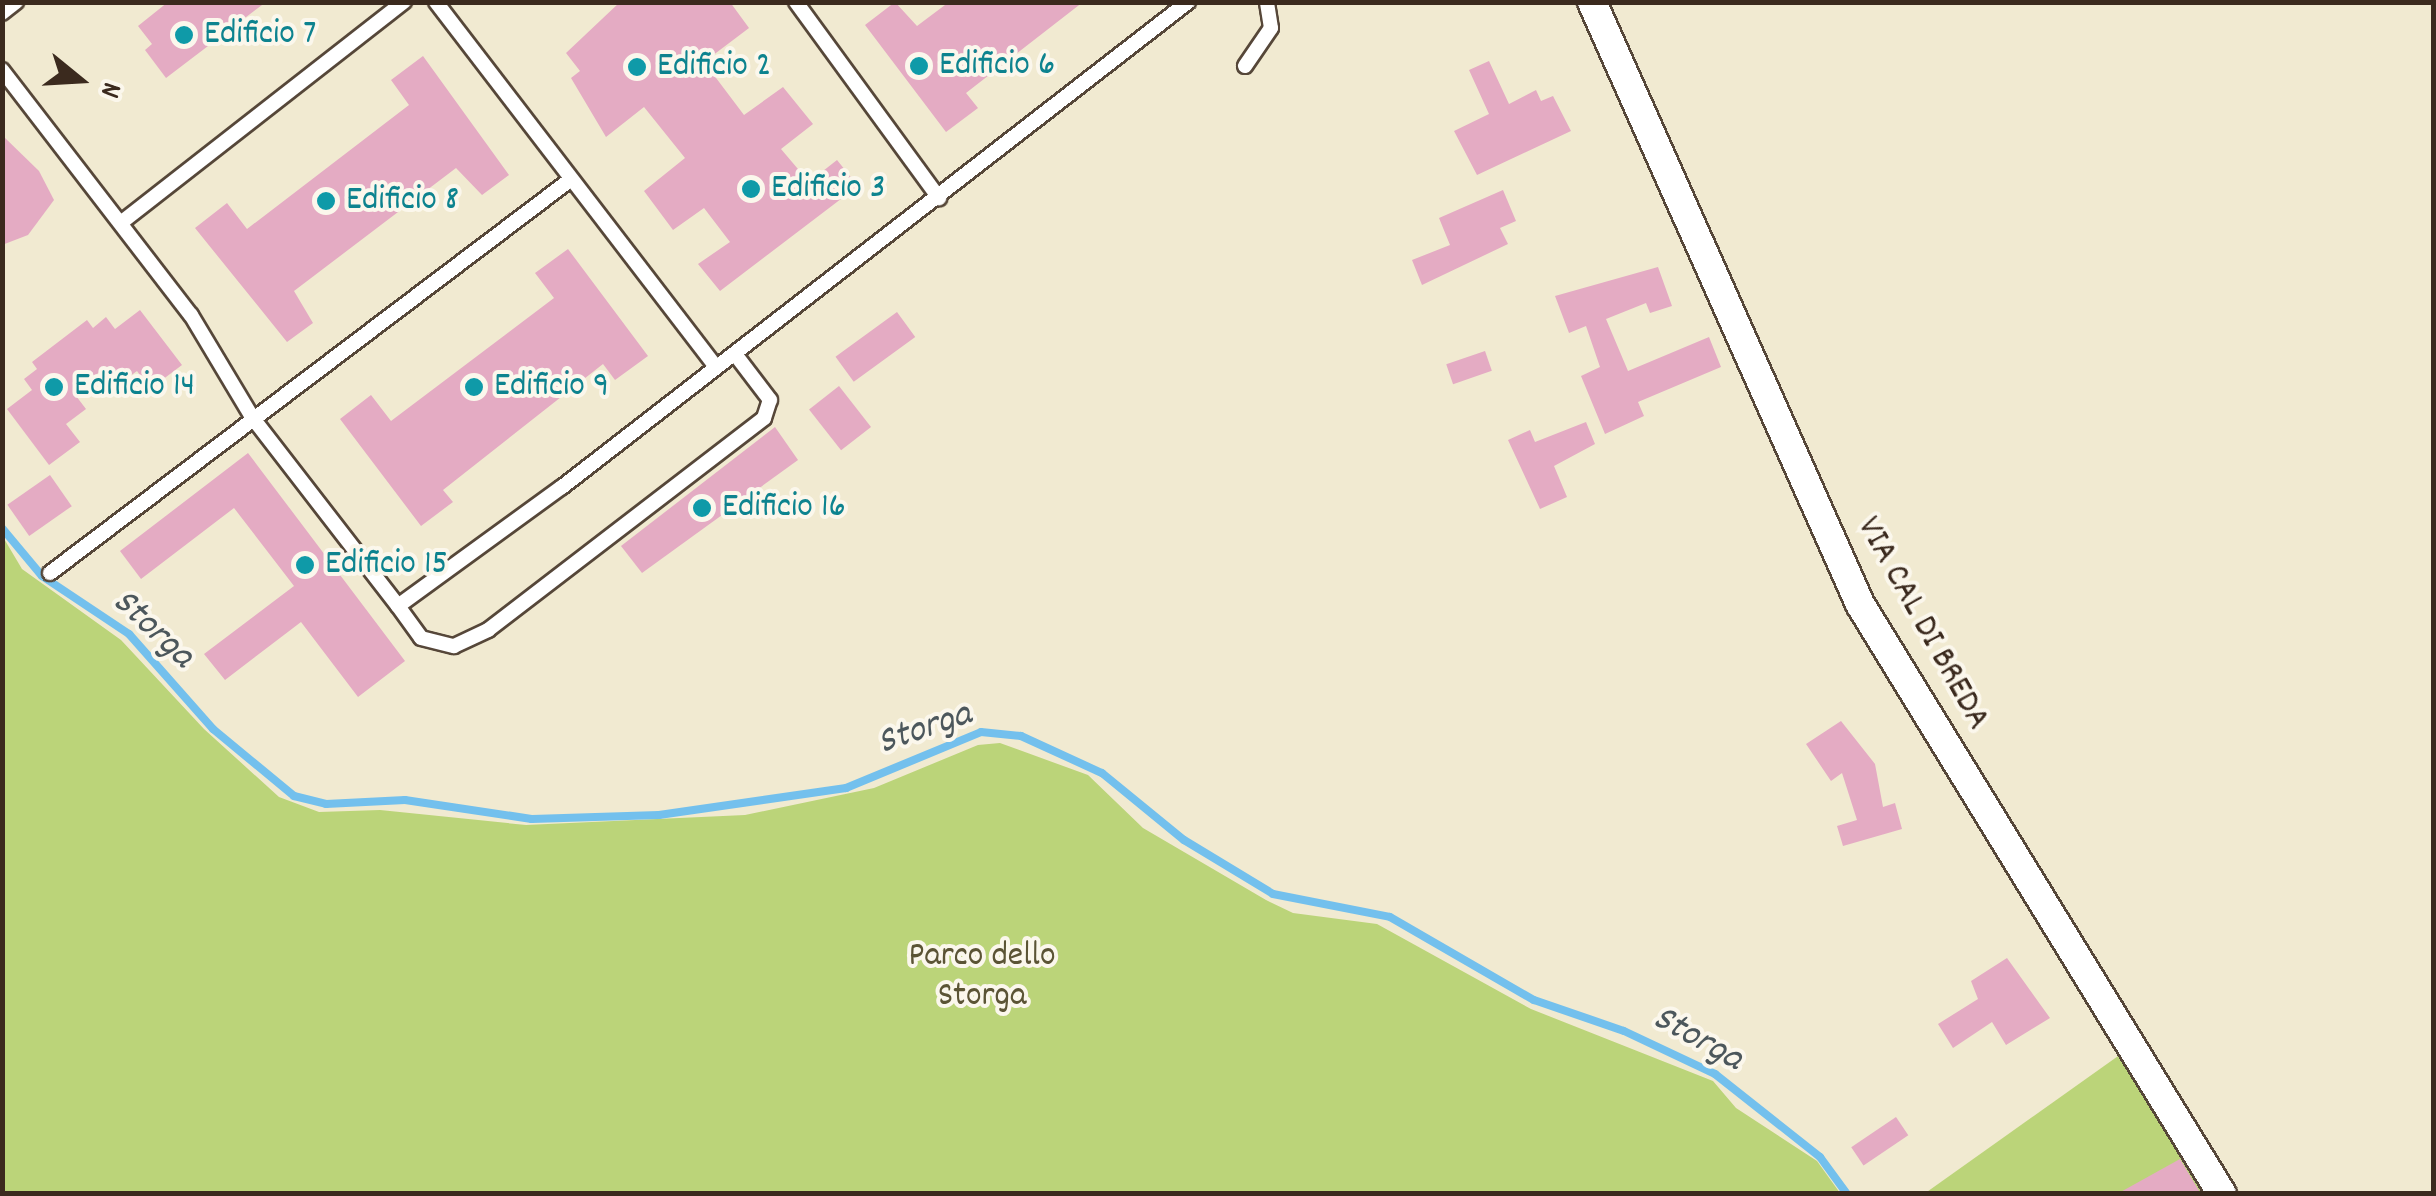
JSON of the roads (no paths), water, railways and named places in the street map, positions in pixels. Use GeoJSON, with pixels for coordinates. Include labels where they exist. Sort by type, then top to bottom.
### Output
{"type":"FeatureCollection","features":[{"type":"Feature","properties":{"kind":"street","name":"VIA CAL DI BREDA"},"geometry":{"type":"LineString","coordinates":[[1592,2],[1860,604],[2222,1194]]}},
{"type":"Feature","properties":{"kind":"lane"},"geometry":{"type":"LineString","coordinates":[[2,14],[16,2]]}},
{"type":"Feature","properties":{"kind":"lane"},"geometry":{"type":"LineString","coordinates":[[122,222],[404,2]]}},
{"type":"Feature","properties":{"kind":"lane"},"geometry":{"type":"LineString","coordinates":[[436,2],[715,366]]}},
{"type":"Feature","properties":{"kind":"lane"},"geometry":{"type":"LineString","coordinates":[[398,606],[735,354],[1188,2]]}},
{"type":"Feature","properties":{"kind":"lane"},"geometry":{"type":"LineString","coordinates":[[1245,66],[1271,28],[1267,2]]}},
{"type":"Feature","properties":{"kind":"lane"},"geometry":{"type":"LineString","coordinates":[[799,4],[939,198]]}},
{"type":"Feature","properties":{"kind":"lane"},"geometry":{"type":"LineString","coordinates":[[2,70],[191,315],[252,417],[421,638],[454,646],[488,630],[764,418],[770,400],[735,354]]}},
{"type":"Feature","properties":{"kind":"lane"},"geometry":{"type":"LineString","coordinates":[[50,573],[570,180]]}},
{"type":"Feature","properties":{"kind":"waterway","name":"Storga"},"geometry":{"type":"LineString","coordinates":[[2,528],[42,576],[129,634],[213,729],[294,796],[326,804],[405,800],[532,819],[659,815],[846,788],[981,732],[1021,736],[1102,773],[1184,840],[1273,894],[1390,917],[1534,1000],[1624,1031],[1715,1074],[1820,1157],[1847,1194]]}},
{"type":"Feature","properties":{"kind":"place","name":"Edificio 7"},"geometry":{"type":"Point","coordinates":[184,35]}},
{"type":"Feature","properties":{"kind":"place","name":"Edificio 6"},"geometry":{"type":"Point","coordinates":[919,66]}},
{"type":"Feature","properties":{"kind":"place","name":"Edificio 2"},"geometry":{"type":"Point","coordinates":[637,67]}},
{"type":"Feature","properties":{"kind":"place","name":"Edificio 3"},"geometry":{"type":"Point","coordinates":[751,189]}},
{"type":"Feature","properties":{"kind":"place","name":"Edificio 8"},"geometry":{"type":"Point","coordinates":[326,201]}},
{"type":"Feature","properties":{"kind":"place","name":"Edificio 14"},"geometry":{"type":"Point","coordinates":[54,387]}},
{"type":"Feature","properties":{"kind":"place","name":"Edificio 9"},"geometry":{"type":"Point","coordinates":[474,387]}},
{"type":"Feature","properties":{"kind":"place","name":"Edificio 16"},"geometry":{"type":"Point","coordinates":[702,508]}},
{"type":"Feature","properties":{"kind":"place","name":"Edificio 15"},"geometry":{"type":"Point","coordinates":[305,565]}},
{"type":"Feature","properties":{"kind":"park label","name":"Parco dello Storga"},"geometry":{"type":"Point","coordinates":[982,977]}}]}
